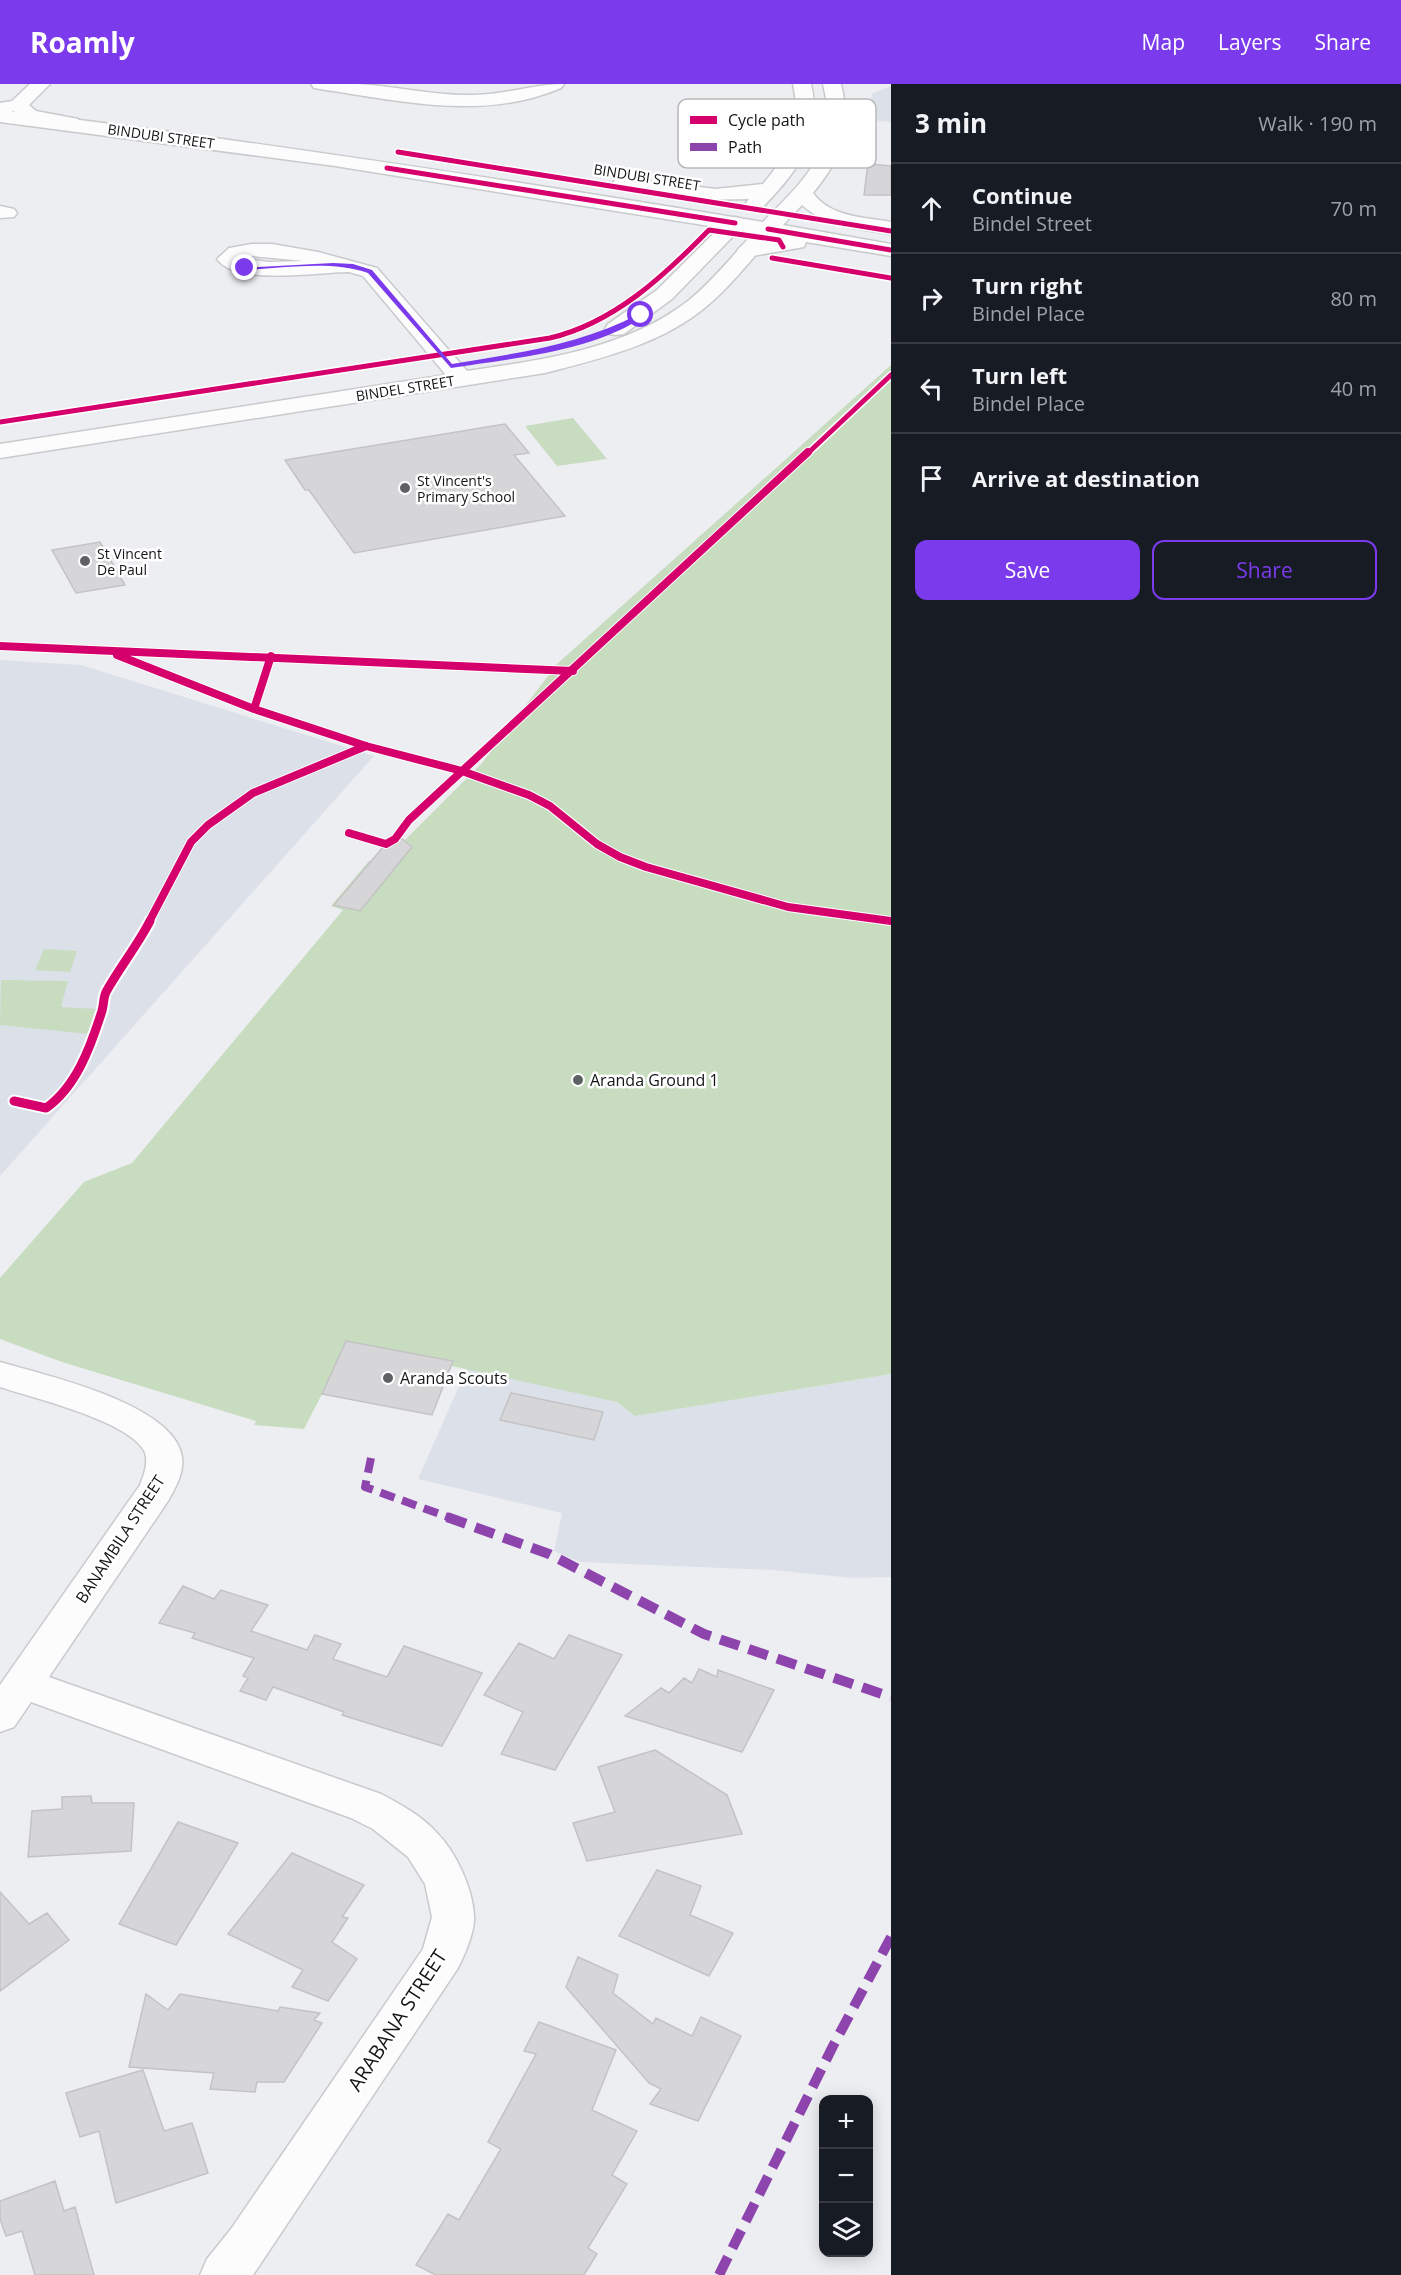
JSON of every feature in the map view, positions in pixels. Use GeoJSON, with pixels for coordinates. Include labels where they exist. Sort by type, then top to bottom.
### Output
{"type":"FeatureCollection","features":[{"type":"Feature","properties":{"kind":"main road"},"geometry":{"type":"LineString","coordinates":[[6,105],[41,84]]}},
{"type":"Feature","properties":{"kind":"main road"},"geometry":{"type":"LineString","coordinates":[[320,84],[481,101],[534,94],[555,84]]}},
{"type":"Feature","properties":{"kind":"main road","name":"BINDEL STREET"},"geometry":{"type":"LineString","coordinates":[[802,84],[806,99]]}},
{"type":"Feature","properties":{"kind":"main road","name":"BINDEL STREET"},"geometry":{"type":"LineString","coordinates":[[832,84],[836,99]]}},
{"type":"Feature","properties":{"kind":"main road"},"geometry":{"type":"LineString","coordinates":[[6,105],[36,118],[110,129]]}},
{"type":"Feature","properties":{"kind":"main road","name":"BINDUBI STREET"},"geometry":{"type":"LineString","coordinates":[[6,105],[375,149],[891,230]]}},
{"type":"Feature","properties":{"kind":"main road","name":"BINDUBI STREET"},"geometry":{"type":"LineString","coordinates":[[0,116],[110,129],[465,179],[768,229],[891,252]]}},
{"type":"Feature","properties":{"kind":"main road","name":"BINDEL STREET"},"geometry":{"type":"LineString","coordinates":[[456,373],[607,332],[641,315],[660,300],[771,188],[787,168]]}},
{"type":"Feature","properties":{"kind":"main road","name":"BINDEL STREET"},"geometry":{"type":"LineString","coordinates":[[0,451],[229,408],[456,373],[546,366],[629,341],[672,322],[696,305],[822,168]]}},
{"type":"Feature","properties":{"kind":"main road"},"geometry":{"type":"LineString","coordinates":[[587,181],[720,196],[754,194],[771,188]]}},
{"type":"Feature","properties":{"kind":"main road"},"geometry":{"type":"LineString","coordinates":[[802,192],[815,208],[826,214],[891,230]]}},
{"type":"Feature","properties":{"kind":"main road"},"geometry":{"type":"LineString","coordinates":[[747,251],[795,243],[891,252]]}},
{"type":"Feature","properties":{"kind":"main road"},"geometry":{"type":"LineString","coordinates":[[353,266],[370,272],[379,280],[456,373]]}},
{"type":"Feature","properties":{"kind":"main road"},"geometry":{"type":"LineString","coordinates":[[607,332],[629,341]]}},
{"type":"Feature","properties":{"kind":"main road","name":"BINDEL STREET"},"geometry":{"type":"LineString","coordinates":[[0,435],[229,408]]}},
{"type":"Feature","properties":{"kind":"main road","name":"BANAMBILA STREET"},"geometry":{"type":"LineString","coordinates":[[0,1374],[123,1415],[145,1428],[160,1444],[165,1472],[155,1491],[11,1700]]}},
{"type":"Feature","properties":{"kind":"main road","name":"ARABANA STREET"},"geometry":{"type":"LineString","coordinates":[[11,1700],[366,1806],[388,1816],[423,1845],[445,1880],[453,1917],[443,1955],[248,2244],[224,2275]]}},
{"type":"Feature","properties":{"kind":"shaded area"},"geometry":{"type":"Polygon","coordinates":[[[891,86],[891,122],[878,121],[876,99],[871,99],[872,94],[891,86]]]}},
{"type":"Feature","properties":{"kind":"shaded area"},"geometry":{"type":"Polygon","coordinates":[[[0,660],[81,665],[374,756],[0,1176],[0,660]]]}},
{"type":"Feature","properties":{"kind":"shaded area"},"geometry":{"type":"Polygon","coordinates":[[[467,1368],[617,1402],[635,1416],[891,1374],[891,1577],[853,1578],[773,1570],[580,1562],[554,1551],[562,1513],[418,1479],[467,1368]]]}},
{"type":"Feature","properties":{"kind":"green space"},"geometry":{"type":"Polygon","coordinates":[[[891,365],[891,1374],[635,1416],[617,1402],[365,1347],[341,1398],[322,1394],[304,1429],[254,1425],[256,1421],[62,1362],[0,1339],[0,1278],[84,1182],[132,1163],[343,910],[331,906],[369,861],[381,864],[482,763],[557,664],[891,365]]]}},
{"type":"Feature","properties":{"kind":"green space"},"geometry":{"type":"Polygon","coordinates":[[[573,418],[607,459],[557,466],[525,426],[573,418]]]}},
{"type":"Feature","properties":{"kind":"green space"},"geometry":{"type":"Polygon","coordinates":[[[44,949],[77,951],[70,972],[35,970],[44,949]]]}},
{"type":"Feature","properties":{"kind":"green space"},"geometry":{"type":"Polygon","coordinates":[[[1,980],[68,981],[61,1007],[97,1009],[89,1034],[0,1025],[1,980]]]}},
{"type":"Feature","properties":{"kind":"building"},"geometry":{"type":"Polygon","coordinates":[[[876,165],[891,166],[891,195],[864,195],[867,168],[876,168],[876,165]]]}},
{"type":"Feature","properties":{"kind":"building","name":"St Vincent's Primary School"},"geometry":{"type":"Polygon","coordinates":[[[505,424],[529,453],[514,455],[565,516],[354,553],[309,490],[305,490],[285,460],[505,424]]]}},
{"type":"Feature","properties":{"kind":"building","name":"St Vincent De Paul"},"geometry":{"type":"Polygon","coordinates":[[[100,542],[125,585],[76,593],[52,550],[100,542]]]}},
{"type":"Feature","properties":{"kind":"building"},"geometry":{"type":"Polygon","coordinates":[[[395,833],[412,847],[360,911],[334,905],[395,833]]]}},
{"type":"Feature","properties":{"kind":"building","name":"Aranda Scouts"},"geometry":{"type":"Polygon","coordinates":[[[346,1341],[453,1361],[432,1415],[322,1394],[346,1341]]]}},
{"type":"Feature","properties":{"kind":"building"},"geometry":{"type":"Polygon","coordinates":[[[511,1393],[603,1412],[594,1440],[500,1420],[511,1393]]]}},
{"type":"Feature","properties":{"kind":"building"},"geometry":{"type":"Polygon","coordinates":[[[183,1586],[214,1599],[221,1590],[268,1605],[251,1631],[307,1650],[315,1635],[341,1644],[333,1659],[387,1677],[404,1646],[482,1673],[442,1746],[342,1715],[344,1712],[273,1687],[266,1700],[240,1691],[248,1678],[243,1676],[254,1658],[192,1638],[195,1633],[159,1623],[183,1586]]]}},
{"type":"Feature","properties":{"kind":"building"},"geometry":{"type":"Polygon","coordinates":[[[569,1635],[622,1655],[555,1770],[501,1754],[523,1712],[484,1695],[519,1643],[554,1659],[569,1635]]]}},
{"type":"Feature","properties":{"kind":"building"},"geometry":{"type":"Polygon","coordinates":[[[699,1669],[717,1677],[718,1670],[774,1690],[742,1752],[625,1716],[661,1688],[669,1693],[684,1678],[692,1683],[699,1669]]]}},
{"type":"Feature","properties":{"kind":"building"},"geometry":{"type":"Polygon","coordinates":[[[655,1750],[727,1795],[742,1834],[587,1861],[573,1823],[615,1812],[598,1767],[655,1750]]]}},
{"type":"Feature","properties":{"kind":"building"},"geometry":{"type":"Polygon","coordinates":[[[91,1796],[92,1803],[134,1803],[131,1851],[28,1857],[32,1811],[62,1809],[62,1797],[91,1796]]]}},
{"type":"Feature","properties":{"kind":"building"},"geometry":{"type":"Polygon","coordinates":[[[178,1822],[238,1843],[176,1945],[119,1924],[178,1822]]]}},
{"type":"Feature","properties":{"kind":"building"},"geometry":{"type":"Polygon","coordinates":[[[292,1853],[364,1885],[342,1917],[348,1918],[332,1942],[357,1959],[328,2001],[292,1987],[303,1970],[228,1934],[292,1853]]]}},
{"type":"Feature","properties":{"kind":"building"},"geometry":{"type":"Polygon","coordinates":[[[657,1870],[701,1886],[690,1915],[733,1933],[709,1976],[619,1936],[657,1870]]]}},
{"type":"Feature","properties":{"kind":"building"},"geometry":{"type":"Polygon","coordinates":[[[0,1892],[29,1924],[47,1913],[69,1940],[0,1991],[0,1892]]]}},
{"type":"Feature","properties":{"kind":"building"},"geometry":{"type":"Polygon","coordinates":[[[578,1957],[618,1975],[613,1993],[653,2024],[656,2018],[692,2036],[701,2017],[741,2036],[698,2121],[650,2104],[661,2089],[649,2083],[566,1987],[578,1957]]]}},
{"type":"Feature","properties":{"kind":"building"},"geometry":{"type":"Polygon","coordinates":[[[146,1994],[168,2010],[180,1994],[278,2011],[280,2007],[320,2013],[314,2020],[322,2023],[284,2082],[257,2082],[255,2092],[210,2089],[214,2073],[129,2067],[146,1994]]]}},
{"type":"Feature","properties":{"kind":"building"},"geometry":{"type":"Polygon","coordinates":[[[539,2022],[616,2050],[592,2110],[637,2131],[612,2175],[627,2184],[588,2248],[597,2254],[584,2275],[436,2275],[416,2265],[448,2214],[459,2220],[501,2149],[488,2142],[536,2054],[524,2051],[539,2022]]]}},
{"type":"Feature","properties":{"kind":"building"},"geometry":{"type":"Polygon","coordinates":[[[143,2070],[164,2131],[192,2123],[208,2173],[116,2203],[99,2131],[80,2137],[66,2093],[143,2070]]]}},
{"type":"Feature","properties":{"kind":"building"},"geometry":{"type":"Polygon","coordinates":[[[55,2181],[64,2211],[75,2207],[94,2275],[35,2275],[22,2231],[6,2236],[0,2219],[0,2201],[55,2181]]]}},
{"type":"Feature","properties":{"kind":"marked path"},"geometry":{"type":"LineString","coordinates":[[371,1458],[365,1487],[549,1554],[704,1634],[891,1697]]}},
{"type":"Feature","properties":{"kind":"marked path"},"geometry":{"type":"LineString","coordinates":[[719,2275],[833,2046],[891,1937]]}},
{"type":"Feature","properties":{"kind":"cycle path"},"geometry":{"type":"LineString","coordinates":[[398,152],[891,231]]}},
{"type":"Feature","properties":{"kind":"cycle path"},"geometry":{"type":"LineString","coordinates":[[387,168],[735,223]]}},
{"type":"Feature","properties":{"kind":"cycle path"},"geometry":{"type":"LineString","coordinates":[[768,229],[891,250]]}},
{"type":"Feature","properties":{"kind":"cycle path"},"geometry":{"type":"LineString","coordinates":[[0,422],[550,338],[588,325],[626,303],[661,276],[709,230],[779,240],[783,247]]}},
{"type":"Feature","properties":{"kind":"cycle path"},"geometry":{"type":"LineString","coordinates":[[772,258],[891,278]]}},
{"type":"Feature","properties":{"kind":"cycle path"},"geometry":{"type":"LineString","coordinates":[[349,833],[386,844],[395,839],[409,820],[891,375]]}},
{"type":"Feature","properties":{"kind":"cycle path"},"geometry":{"type":"LineString","coordinates":[[0,646],[573,671]]}},
{"type":"Feature","properties":{"kind":"cycle path"},"geometry":{"type":"LineString","coordinates":[[117,655],[254,709]]}},
{"type":"Feature","properties":{"kind":"cycle path"},"geometry":{"type":"LineString","coordinates":[[271,656],[254,709],[366,746],[462,771],[529,795],[550,806],[597,844],[620,857],[646,867],[788,907],[891,921]]}},
{"type":"Feature","properties":{"kind":"cycle path"},"geometry":{"type":"LineString","coordinates":[[14,1101],[46,1108],[56,1101],[78,1072],[102,1012],[105,994],[137,946],[191,842],[208,825],[253,793],[366,746]]}},
{"type":"Feature","properties":{"kind":"place","name":"St Vincent's Primary School"},"geometry":{"type":"Point","coordinates":[405,488]}},
{"type":"Feature","properties":{"kind":"place","name":"St Vincent De Paul"},"geometry":{"type":"Point","coordinates":[85,561]}},
{"type":"Feature","properties":{"kind":"place","name":"Aranda Ground 1"},"geometry":{"type":"Point","coordinates":[578,1080]}},
{"type":"Feature","properties":{"kind":"place","name":"Aranda Scouts"},"geometry":{"type":"Point","coordinates":[388,1378]}},
{"type":"Feature","properties":{"kind":"route"},"geometry":{"type":"LineString","coordinates":[[245,268],[333,264],[353,266],[370,272],[451,366],[539,352],[580,342],[615,329],[641,315]]}}]}
